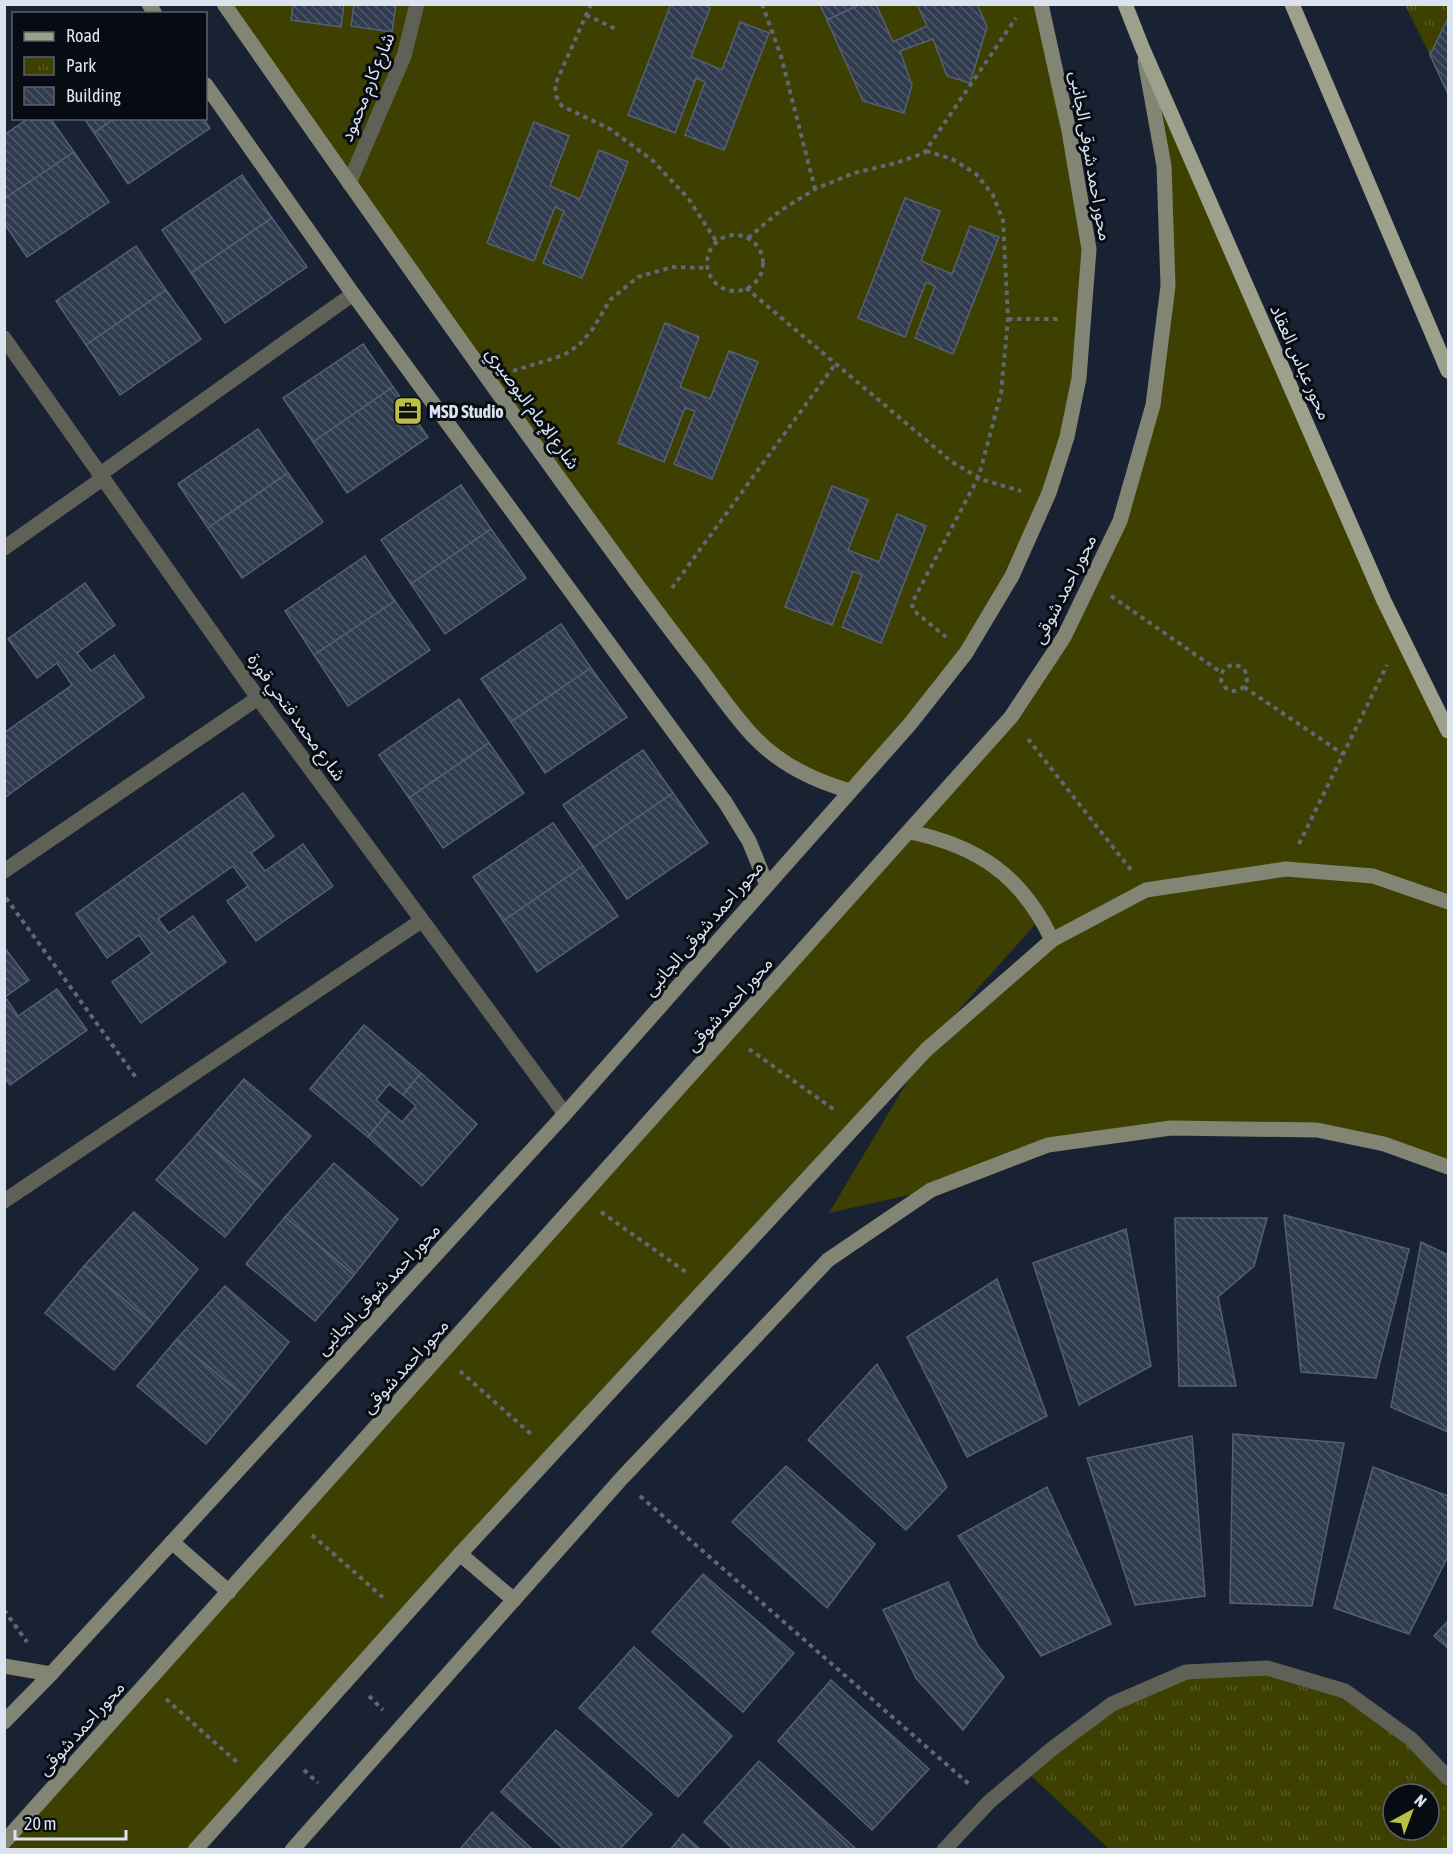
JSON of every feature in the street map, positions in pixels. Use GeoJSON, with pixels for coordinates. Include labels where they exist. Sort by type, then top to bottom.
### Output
{"type":"FeatureCollection","features":[{"type":"Feature","properties":{"kind":"main road","name":"محور عباس العقاد"},"geometry":{"type":"LineString","coordinates":[[1125,4],[1401,636],[1449,731]]}},
{"type":"Feature","properties":{"kind":"main road"},"geometry":{"type":"LineString","coordinates":[[1292,4],[1449,372]]}},
{"type":"Feature","properties":{"kind":"street","name":"شارع الإمام البوصيري"},"geometry":{"type":"LineString","coordinates":[[224,4],[488,380],[655,611],[756,739],[776,757],[799,772],[824,784],[850,791]]}},
{"type":"Feature","properties":{"kind":"street","name":"شارع كارم محمود"},"geometry":{"type":"LineString","coordinates":[[349,183],[404,56],[417,4]]}},
{"type":"Feature","properties":{"kind":"street","name":"محور احمد شوقى الجانبى"},"geometry":{"type":"LineString","coordinates":[[4,1722],[51,1674],[565,1114],[910,724],[966,653],[1012,576],[1049,493],[1069,425],[1078,378],[1085,319],[1089,249],[1069,131],[1041,4]]}},
{"type":"Feature","properties":{"kind":"street","name":"محور احمد شوقى"},"geometry":{"type":"LineString","coordinates":[[4,1842],[910,832],[1011,717],[1064,637],[1120,521],[1153,405],[1168,286],[1164,166],[1142,47]]}},
{"type":"Feature","properties":{"kind":"street"},"geometry":{"type":"LineString","coordinates":[[207,86],[353,294],[725,802],[749,841],[766,885]]}},
{"type":"Feature","properties":{"kind":"street"},"geometry":{"type":"LineString","coordinates":[[4,548],[353,294]]}},
{"type":"Feature","properties":{"kind":"street","name":"شارع محمد فتحي قورة"},"geometry":{"type":"LineString","coordinates":[[4,338],[258,698],[565,1114]]}},
{"type":"Feature","properties":{"kind":"street"},"geometry":{"type":"LineString","coordinates":[[4,872],[258,698]]}},
{"type":"Feature","properties":{"kind":"street"},"geometry":{"type":"LineString","coordinates":[[910,832],[939,838],[966,849],[992,864],[1028,898],[1052,940]]}},
{"type":"Feature","properties":{"kind":"street"},"geometry":{"type":"LineString","coordinates":[[195,1850],[460,1554],[926,1050],[1052,940],[1146,890],[1286,869],[1373,876],[1449,902]]}},
{"type":"Feature","properties":{"kind":"street"},"geometry":{"type":"LineString","coordinates":[[4,1202],[421,921]]}},
{"type":"Feature","properties":{"kind":"street"},"geometry":{"type":"LineString","coordinates":[[292,1850],[621,1479],[828,1260],[931,1190],[1048,1145],[1171,1128],[1317,1130],[1384,1144],[1449,1167]]}},
{"type":"Feature","properties":{"kind":"street"},"geometry":{"type":"LineString","coordinates":[[172,1542],[229,1592]]}},
{"type":"Feature","properties":{"kind":"street"},"geometry":{"type":"LineString","coordinates":[[460,1554],[514,1600]]}},
{"type":"Feature","properties":{"kind":"street"},"geometry":{"type":"LineString","coordinates":[[4,1666],[51,1674]]}},
{"type":"Feature","properties":{"kind":"street"},"geometry":{"type":"LineString","coordinates":[[944,1850],[989,1802],[1053,1748],[1112,1704],[1186,1672],[1267,1668],[1345,1691],[1411,1739],[1449,1778]]}},
{"type":"Feature","properties":{"kind":"path"},"geometry":{"type":"LineString","coordinates":[[591,4],[555,85],[559,101],[562,106],[610,129],[652,160],[688,198],[716,242]]}},
{"type":"Feature","properties":{"kind":"path"},"geometry":{"type":"LineString","coordinates":[[762,4],[781,56],[815,189]]}},
{"type":"Feature","properties":{"kind":"path"},"geometry":{"type":"LineString","coordinates":[[748,238],[780,211],[815,189],[854,173],[920,155],[926,151],[1018,14]]}},
{"type":"Feature","properties":{"kind":"path"},"geometry":{"type":"LineString","coordinates":[[586,15],[618,30]]}},
{"type":"Feature","properties":{"kind":"path"},"geometry":{"type":"LineString","coordinates":[[926,151],[952,159],[975,174],[993,195],[1003,221],[1008,319],[1001,393],[979,476],[912,605],[913,610],[966,653]]}},
{"type":"Feature","properties":{"kind":"path"},"geometry":{"type":"LineString","coordinates":[[737,235],[748,238],[757,246],[762,257],[762,270],[756,280],[746,288],[734,291],[722,288],[713,280],[708,268],[707,258],[710,249],[726,236],[737,235]]}},
{"type":"Feature","properties":{"kind":"path"},"geometry":{"type":"LineString","coordinates":[[488,380],[564,355],[579,345],[592,330],[610,300],[638,277],[672,267],[708,268]]}},
{"type":"Feature","properties":{"kind":"path"},"geometry":{"type":"LineString","coordinates":[[746,288],[952,462],[1017,491],[1049,493]]}},
{"type":"Feature","properties":{"kind":"path"},"geometry":{"type":"LineString","coordinates":[[1008,319],[1085,319]]}},
{"type":"Feature","properties":{"kind":"path"},"geometry":{"type":"LineString","coordinates":[[655,611],[836,363]]}},
{"type":"Feature","properties":{"kind":"path"},"geometry":{"type":"LineString","coordinates":[[1091,581],[1222,673]]}},
{"type":"Feature","properties":{"kind":"path"},"geometry":{"type":"LineString","coordinates":[[1286,869],[1401,636]]}},
{"type":"Feature","properties":{"kind":"path"},"geometry":{"type":"LineString","coordinates":[[1234,665],[1241,667],[1246,673],[1247,680],[1244,687],[1238,691],[1230,691],[1224,686],[1221,680],[1222,673],[1227,667],[1234,665]]}},
{"type":"Feature","properties":{"kind":"path"},"geometry":{"type":"LineString","coordinates":[[1244,687],[1343,754]]}},
{"type":"Feature","properties":{"kind":"path"},"geometry":{"type":"LineString","coordinates":[[1011,717],[1146,890]]}},
{"type":"Feature","properties":{"kind":"path"},"geometry":{"type":"LineString","coordinates":[[4,896],[153,1101]]}},
{"type":"Feature","properties":{"kind":"path"},"geometry":{"type":"LineString","coordinates":[[728,1034],[856,1125]]}},
{"type":"Feature","properties":{"kind":"path"},"geometry":{"type":"LineString","coordinates":[[581,1198],[707,1286]]}},
{"type":"Feature","properties":{"kind":"path"},"geometry":{"type":"LineString","coordinates":[[441,1354],[553,1453]]}},
{"type":"Feature","properties":{"kind":"path"},"geometry":{"type":"LineString","coordinates":[[621,1479],[989,1802]]}},
{"type":"Feature","properties":{"kind":"path"},"geometry":{"type":"LineString","coordinates":[[294,1519],[404,1616]]}},
{"type":"Feature","properties":{"kind":"path"},"geometry":{"type":"LineString","coordinates":[[348,1678],[401,1726]]}},
{"type":"Feature","properties":{"kind":"path"},"geometry":{"type":"LineString","coordinates":[[148,1682],[257,1781]]}},
{"type":"Feature","properties":{"kind":"path"},"geometry":{"type":"LineString","coordinates":[[283,1751],[337,1799]]}},
{"type":"Feature","properties":{"kind":"green space"},"geometry":{"type":"Polygon","coordinates":[[[223,5],[1041,5],[1089,249],[1085,319],[1049,493],[966,653],[850,791],[756,739],[223,5]]]}},
{"type":"Feature","properties":{"kind":"green space"},"geometry":{"type":"Polygon","coordinates":[[[1405,5],[1448,5],[1448,18],[1430,55],[1405,5]]]}},
{"type":"Feature","properties":{"kind":"green space"},"geometry":{"type":"Polygon","coordinates":[[[1142,47],[1448,728],[1448,1167],[1317,1130],[1171,1128],[1048,1145],[931,1190],[829,1213],[926,1050],[1052,940],[1041,918],[856,1125],[196,1849],[5,1850],[5,1842],[1011,717],[1120,521],[1153,405],[1168,286],[1164,166],[1142,47]]]}},
{"type":"Feature","properties":{"kind":"green space"},"geometry":{"type":"Polygon","coordinates":[[[1267,1668],[1345,1691],[1448,1778],[1448,1849],[1109,1849],[1026,1771],[1112,1704],[1186,1672],[1267,1668]]]}},
{"type":"Feature","properties":{"kind":"building"},"geometry":{"type":"Polygon","coordinates":[[[293,4],[344,4],[341,27],[291,20],[293,4]]]}},
{"type":"Feature","properties":{"kind":"building"},"geometry":{"type":"Polygon","coordinates":[[[354,4],[396,4],[392,32],[351,26],[354,4]]]}},
{"type":"Feature","properties":{"kind":"building"},"geometry":{"type":"Polygon","coordinates":[[[671,4],[701,4],[710,8],[691,57],[722,70],[740,22],[769,33],[724,150],[685,135],[705,82],[696,78],[675,133],[628,115],[671,4]]]}},
{"type":"Feature","properties":{"kind":"building"},"geometry":{"type":"Polygon","coordinates":[[[820,4],[861,4],[827,20],[820,4]]]}},
{"type":"Feature","properties":{"kind":"building"},"geometry":{"type":"Polygon","coordinates":[[[861,4],[876,4],[893,42],[927,26],[917,4],[977,4],[987,27],[970,83],[947,76],[933,39],[900,51],[912,85],[904,113],[863,101],[827,20],[861,4]]]}},
{"type":"Feature","properties":{"kind":"building"},"geometry":{"type":"Polygon","coordinates":[[[1448,18],[1448,94],[1430,55],[1448,18]]]}},
{"type":"Feature","properties":{"kind":"building"},"geometry":{"type":"Polygon","coordinates":[[[26,120],[51,120],[74,152],[4,199],[4,135],[26,120]]]}},
{"type":"Feature","properties":{"kind":"building"},"geometry":{"type":"Polygon","coordinates":[[[85,120],[112,120],[94,133],[85,120]]]}},
{"type":"Feature","properties":{"kind":"building"},"geometry":{"type":"Polygon","coordinates":[[[112,120],[204,120],[210,128],[128,184],[94,133],[112,120]]]}},
{"type":"Feature","properties":{"kind":"building"},"geometry":{"type":"Polygon","coordinates":[[[534,122],[569,136],[550,186],[580,199],[599,150],[628,162],[582,278],[543,263],[564,211],[555,207],[534,261],[487,243],[534,122]]]}},
{"type":"Feature","properties":{"kind":"building"},"geometry":{"type":"Polygon","coordinates":[[[74,152],[109,202],[27,257],[4,223],[4,199],[74,152]]]}},
{"type":"Feature","properties":{"kind":"building"},"geometry":{"type":"Polygon","coordinates":[[[242,175],[272,218],[191,273],[162,230],[242,175]]]}},
{"type":"Feature","properties":{"kind":"building"},"geometry":{"type":"Polygon","coordinates":[[[905,198],[940,211],[921,261],[952,274],[970,226],[999,237],[953,354],[915,338],[935,286],[926,282],[905,337],[858,318],[905,198]]]}},
{"type":"Feature","properties":{"kind":"building"},"geometry":{"type":"Polygon","coordinates":[[[272,218],[307,267],[225,323],[191,273],[272,218]]]}},
{"type":"Feature","properties":{"kind":"building"},"geometry":{"type":"Polygon","coordinates":[[[136,246],[166,290],[86,345],[56,301],[136,246]]]}},
{"type":"Feature","properties":{"kind":"building"},"geometry":{"type":"Polygon","coordinates":[[[166,290],[201,339],[120,395],[86,345],[166,290]]]}},
{"type":"Feature","properties":{"kind":"building"},"geometry":{"type":"Polygon","coordinates":[[[665,323],[699,337],[680,387],[710,399],[729,351],[758,362],[712,479],[674,464],[695,411],[685,408],[664,462],[618,443],[665,323]]]}},
{"type":"Feature","properties":{"kind":"building"},"geometry":{"type":"Polygon","coordinates":[[[363,344],[393,387],[313,442],[283,398],[363,344]]]}},
{"type":"Feature","properties":{"kind":"building"},"geometry":{"type":"Polygon","coordinates":[[[393,387],[428,437],[347,493],[313,442],[393,387]]]}},
{"type":"Feature","properties":{"kind":"building"},"geometry":{"type":"Polygon","coordinates":[[[258,429],[288,473],[208,528],[178,484],[258,429]]]}},
{"type":"Feature","properties":{"kind":"building"},"geometry":{"type":"Polygon","coordinates":[[[288,473],[323,522],[242,578],[208,528],[288,473]]]}},
{"type":"Feature","properties":{"kind":"building"},"geometry":{"type":"Polygon","coordinates":[[[461,485],[491,529],[411,584],[381,540],[461,485]]]}},
{"type":"Feature","properties":{"kind":"building"},"geometry":{"type":"Polygon","coordinates":[[[832,486],[868,500],[848,550],[879,562],[897,514],[926,526],[881,643],[842,627],[862,575],[853,571],[832,625],[785,607],[832,486]]]}},
{"type":"Feature","properties":{"kind":"building"},"geometry":{"type":"Polygon","coordinates":[[[491,529],[526,578],[445,634],[411,584],[491,529]]]}},
{"type":"Feature","properties":{"kind":"building"},"geometry":{"type":"Polygon","coordinates":[[[365,556],[395,601],[314,655],[285,611],[365,556]]]}},
{"type":"Feature","properties":{"kind":"building"},"geometry":{"type":"Polygon","coordinates":[[[85,583],[115,625],[77,653],[91,671],[114,655],[144,697],[4,798],[4,733],[72,685],[57,663],[37,678],[8,639],[85,583]]]}},
{"type":"Feature","properties":{"kind":"building"},"geometry":{"type":"Polygon","coordinates":[[[395,601],[430,650],[348,706],[314,655],[395,601]]]}},
{"type":"Feature","properties":{"kind":"building"},"geometry":{"type":"Polygon","coordinates":[[[561,624],[591,668],[511,722],[481,679],[561,624]]]}},
{"type":"Feature","properties":{"kind":"building"},"geometry":{"type":"Polygon","coordinates":[[[591,668],[627,717],[545,773],[511,722],[591,668]]]}},
{"type":"Feature","properties":{"kind":"building"},"geometry":{"type":"Polygon","coordinates":[[[459,699],[489,743],[409,798],[379,755],[459,699]]]}},
{"type":"Feature","properties":{"kind":"building"},"geometry":{"type":"Polygon","coordinates":[[[489,743],[524,793],[443,848],[409,798],[489,743]]]}},
{"type":"Feature","properties":{"kind":"building"},"geometry":{"type":"Polygon","coordinates":[[[643,750],[673,793],[593,848],[563,805],[643,750]]]}},
{"type":"Feature","properties":{"kind":"building"},"geometry":{"type":"Polygon","coordinates":[[[243,793],[274,836],[251,853],[265,871],[303,844],[333,886],[256,941],[227,901],[248,886],[233,866],[158,919],[169,933],[193,916],[226,962],[141,1023],[112,982],[152,953],[139,935],[107,958],[76,914],[243,793]]]}},
{"type":"Feature","properties":{"kind":"building"},"geometry":{"type":"Polygon","coordinates":[[[673,793],[708,843],[627,899],[593,848],[673,793]]]}},
{"type":"Feature","properties":{"kind":"building"},"geometry":{"type":"Polygon","coordinates":[[[553,823],[583,866],[503,921],[473,877],[553,823]]]}},
{"type":"Feature","properties":{"kind":"building"},"geometry":{"type":"Polygon","coordinates":[[[583,866],[618,916],[537,972],[503,921],[583,866]]]}},
{"type":"Feature","properties":{"kind":"building"},"geometry":{"type":"Polygon","coordinates":[[[4,947],[29,980],[5,997],[18,1016],[57,989],[87,1030],[10,1085],[4,1077],[4,947]]]}},
{"type":"Feature","properties":{"kind":"building"},"geometry":{"type":"Polygon","coordinates":[[[364,1025],[421,1073],[403,1095],[389,1084],[376,1100],[389,1111],[368,1137],[310,1089],[364,1025]]]}},
{"type":"Feature","properties":{"kind":"building"},"geometry":{"type":"Polygon","coordinates":[[[421,1073],[477,1124],[422,1186],[368,1137],[389,1111],[402,1122],[416,1106],[403,1095],[421,1073]]]}},
{"type":"Feature","properties":{"kind":"building"},"geometry":{"type":"Polygon","coordinates":[[[244,1079],[311,1136],[263,1191],[197,1134],[244,1079]]]}},
{"type":"Feature","properties":{"kind":"building"},"geometry":{"type":"Polygon","coordinates":[[[197,1134],[263,1191],[225,1237],[156,1180],[197,1134]]]}},
{"type":"Feature","properties":{"kind":"building"},"geometry":{"type":"Polygon","coordinates":[[[334,1163],[398,1219],[354,1275],[285,1217],[334,1163]]]}},
{"type":"Feature","properties":{"kind":"building"},"geometry":{"type":"Polygon","coordinates":[[[134,1212],[198,1269],[153,1324],[84,1266],[134,1212]]]}},
{"type":"Feature","properties":{"kind":"building"},"geometry":{"type":"Polygon","coordinates":[[[1284,1215],[1409,1249],[1376,1378],[1301,1372],[1284,1215]]]}},
{"type":"Feature","properties":{"kind":"building"},"geometry":{"type":"Polygon","coordinates":[[[285,1217],[354,1275],[315,1321],[246,1264],[285,1217]]]}},
{"type":"Feature","properties":{"kind":"building"},"geometry":{"type":"Polygon","coordinates":[[[1175,1218],[1267,1218],[1254,1266],[1218,1297],[1236,1386],[1179,1386],[1175,1218]]]}},
{"type":"Feature","properties":{"kind":"building"},"geometry":{"type":"Polygon","coordinates":[[[1126,1229],[1151,1366],[1079,1405],[1033,1263],[1126,1229]]]}},
{"type":"Feature","properties":{"kind":"building"},"geometry":{"type":"Polygon","coordinates":[[[1421,1242],[1448,1255],[1448,1432],[1391,1407],[1421,1242]]]}},
{"type":"Feature","properties":{"kind":"building"},"geometry":{"type":"Polygon","coordinates":[[[84,1266],[153,1324],[114,1370],[45,1313],[84,1266]]]}},
{"type":"Feature","properties":{"kind":"building"},"geometry":{"type":"Polygon","coordinates":[[[997,1279],[1047,1416],[967,1457],[907,1337],[997,1279]]]}},
{"type":"Feature","properties":{"kind":"building"},"geometry":{"type":"Polygon","coordinates":[[[225,1286],[289,1342],[245,1397],[176,1340],[225,1286]]]}},
{"type":"Feature","properties":{"kind":"building"},"geometry":{"type":"Polygon","coordinates":[[[176,1340],[245,1397],[206,1444],[137,1386],[176,1340]]]}},
{"type":"Feature","properties":{"kind":"building"},"geometry":{"type":"Polygon","coordinates":[[[877,1364],[947,1487],[906,1530],[808,1440],[877,1364]]]}},
{"type":"Feature","properties":{"kind":"building"},"geometry":{"type":"Polygon","coordinates":[[[1233,1434],[1344,1443],[1312,1606],[1230,1603],[1233,1434]]]}},
{"type":"Feature","properties":{"kind":"building"},"geometry":{"type":"Polygon","coordinates":[[[1192,1436],[1205,1596],[1135,1605],[1087,1458],[1192,1436]]]}},
{"type":"Feature","properties":{"kind":"building"},"geometry":{"type":"Polygon","coordinates":[[[786,1466],[875,1544],[827,1608],[732,1522],[786,1466]]]}},
{"type":"Feature","properties":{"kind":"building"},"geometry":{"type":"Polygon","coordinates":[[[1373,1467],[1448,1496],[1448,1556],[1409,1634],[1334,1608],[1373,1467]]]}},
{"type":"Feature","properties":{"kind":"building"},"geometry":{"type":"Polygon","coordinates":[[[1047,1487],[1111,1624],[1041,1656],[958,1536],[1047,1487]]]}},
{"type":"Feature","properties":{"kind":"building"},"geometry":{"type":"Polygon","coordinates":[[[703,1574],[794,1653],[743,1712],[652,1632],[703,1574]]]}},
{"type":"Feature","properties":{"kind":"building"},"geometry":{"type":"Polygon","coordinates":[[[948,1582],[978,1646],[1004,1677],[963,1730],[916,1678],[883,1610],[948,1582]]]}},
{"type":"Feature","properties":{"kind":"building"},"geometry":{"type":"Polygon","coordinates":[[[1448,1621],[1448,1648],[1434,1636],[1448,1621]]]}},
{"type":"Feature","properties":{"kind":"building"},"geometry":{"type":"Polygon","coordinates":[[[634,1647],[732,1736],[678,1797],[579,1708],[634,1647]]]}},
{"type":"Feature","properties":{"kind":"building"},"geometry":{"type":"Polygon","coordinates":[[[831,1680],[929,1769],[872,1830],[778,1741],[831,1680]]]}},
{"type":"Feature","properties":{"kind":"building"},"geometry":{"type":"Polygon","coordinates":[[[556,1730],[652,1814],[619,1850],[565,1850],[501,1792],[556,1730]]]}},
{"type":"Feature","properties":{"kind":"building"},"geometry":{"type":"Polygon","coordinates":[[[759,1761],[857,1850],[734,1850],[704,1822],[759,1761]]]}},
{"type":"Feature","properties":{"kind":"building"},"geometry":{"type":"Polygon","coordinates":[[[492,1812],[533,1850],[459,1850],[492,1812]]]}},
{"type":"Feature","properties":{"kind":"building"},"geometry":{"type":"Polygon","coordinates":[[[683,1834],[701,1850],[670,1850],[683,1834]]]}},
{"type":"Feature","properties":{"kind":"place","name":"MSD Studio"},"geometry":{"type":"Point","coordinates":[408,411]}}]}
